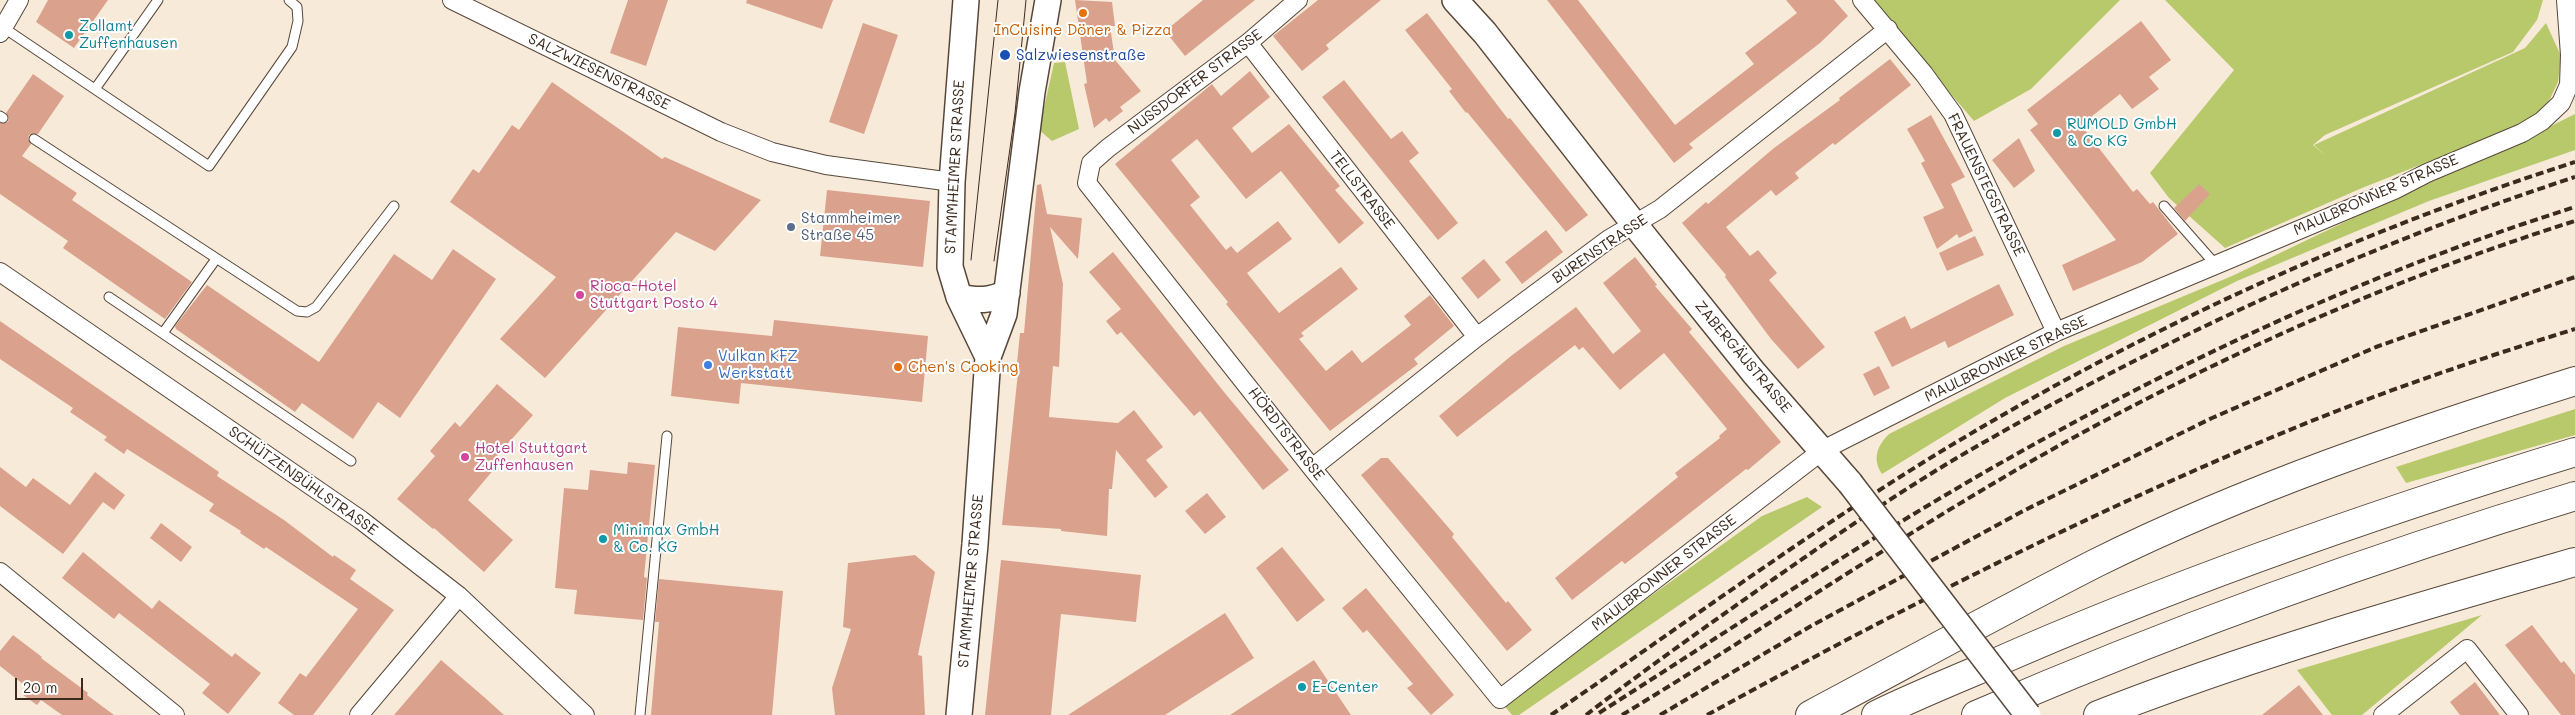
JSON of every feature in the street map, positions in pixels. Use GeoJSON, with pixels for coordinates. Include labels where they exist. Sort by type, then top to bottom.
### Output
{"type":"FeatureCollection","features":[{"type":"Feature","properties":{"kind":"highway"},"geometry":{"type":"LineString","coordinates":[[1810,715],[2097,563],[2182,524],[2267,488],[2419,432],[2575,381]]}},
{"type":"Feature","properties":{"kind":"highway"},"geometry":{"type":"LineString","coordinates":[[1876,715],[2064,632],[2253,558],[2442,493],[2575,452]]}},
{"type":"Feature","properties":{"kind":"highway"},"geometry":{"type":"LineString","coordinates":[[1976,715],[2076,672],[2246,606],[2448,534],[2575,496]]}},
{"type":"Feature","properties":{"kind":"highway"},"geometry":{"type":"LineString","coordinates":[[2098,715],[2177,684],[2488,586],[2575,562]]}},
{"type":"Feature","properties":{"kind":"street"},"geometry":{"type":"LineString","coordinates":[[2,30],[19,0]]}},
{"type":"Feature","properties":{"kind":"street","name":"SALZWIESENSTRASSE"},"geometry":{"type":"LineString","coordinates":[[452,0],[721,132],[772,152],[826,165],[952,182]]}},
{"type":"Feature","properties":{"kind":"street","name":"STAMMHEIMER STRASSE"},"geometry":{"type":"LineString","coordinates":[[959,715],[975,544],[988,357],[1004,314],[1032,92],[1048,0]]}},
{"type":"Feature","properties":{"kind":"street","name":"NUSSDORFER STRASSE"},"geometry":{"type":"LineString","coordinates":[[1091,163],[1248,43],[1298,0]]}},
{"type":"Feature","properties":{"kind":"street","name":"ZABERGÄUSTRASSE"},"geometry":{"type":"LineString","coordinates":[[1456,0],[1486,33],[1635,225],[1754,373],[1850,482],[2028,715]]}},
{"type":"Feature","properties":{"kind":"street","name":"FRAUENSTEGSTRASSE"},"geometry":{"type":"LineString","coordinates":[[1862,0],[1924,74],[1963,131],[2056,332]]}},
{"type":"Feature","properties":{"kind":"street","name":"MAULBRONNER STRASSE"},"geometry":{"type":"LineString","coordinates":[[1500,700],[1823,450],[2056,332],[2394,190],[2427,173],[2522,133],[2542,121],[2561,103],[2569,84],[2570,55],[2566,0]]}},
{"type":"Feature","properties":{"kind":"street","name":"STAMMHEIMER STRASSE"},"geometry":{"type":"LineString","coordinates":[[964,1],[952,182],[950,267],[958,297],[988,357]]}},
{"type":"Feature","properties":{"kind":"street","name":"BURENSTRASSE"},"geometry":{"type":"LineString","coordinates":[[1312,468],[1477,337],[1609,239],[1660,209],[1888,29]]}},
{"type":"Feature","properties":{"kind":"street","name":"TELLSTRASSE"},"geometry":{"type":"LineString","coordinates":[[1248,43],[1477,337]]}},
{"type":"Feature","properties":{"kind":"street","name":"HÖRDTSTRASSE"},"geometry":{"type":"LineString","coordinates":[[1091,163],[1087,183],[1312,468],[1500,700]]}},
{"type":"Feature","properties":{"kind":"street","name":"SCHÜTZENBÜHLSTRASSE"},"geometry":{"type":"LineString","coordinates":[[0,272],[361,520],[459,596],[585,715]]}},
{"type":"Feature","properties":{"kind":"street"},"geometry":{"type":"LineString","coordinates":[[958,297],[978,301],[991,300],[1007,293]]}},
{"type":"Feature","properties":{"kind":"street"},"geometry":{"type":"LineString","coordinates":[[0,572],[175,715]]}},
{"type":"Feature","properties":{"kind":"street"},"geometry":{"type":"LineString","coordinates":[[359,715],[459,596]]}},
{"type":"Feature","properties":{"kind":"street"},"geometry":{"type":"LineString","coordinates":[[2383,715],[2467,649],[2519,715]]}},
{"type":"Feature","properties":{"kind":"lane"},"geometry":{"type":"LineString","coordinates":[[95,89],[158,0]]}},
{"type":"Feature","properties":{"kind":"lane"},"geometry":{"type":"LineString","coordinates":[[2,30],[95,89],[209,166],[292,47],[298,21],[297,7],[288,0]]}},
{"type":"Feature","properties":{"kind":"lane"},"geometry":{"type":"LineString","coordinates":[[34,139],[296,311],[307,312],[316,307],[394,206]]}},
{"type":"Feature","properties":{"kind":"lane"},"geometry":{"type":"LineString","coordinates":[[2164,206],[2215,264]]}},
{"type":"Feature","properties":{"kind":"lane"},"geometry":{"type":"LineString","coordinates":[[163,333],[216,259]]}},
{"type":"Feature","properties":{"kind":"lane"},"geometry":{"type":"LineString","coordinates":[[109,297],[351,461]]}},
{"type":"Feature","properties":{"kind":"lane"},"geometry":{"type":"LineString","coordinates":[[640,715],[667,436]]}},
{"type":"Feature","properties":{"kind":"green space"},"geometry":{"type":"Polygon","coordinates":[[[1870,0],[2120,0],[2031,89],[1974,121],[1870,0]]]}},
{"type":"Feature","properties":{"kind":"green space"},"geometry":{"type":"Polygon","coordinates":[[[2165,0],[2543,0],[2537,20],[2513,52],[2325,135],[2313,145],[2326,156],[2314,145],[2525,48],[2546,23],[2561,56],[2558,82],[2550,99],[2537,114],[2518,126],[2362,188],[2225,248],[2169,198],[2150,173],[2234,70],[2165,0]]]}},
{"type":"Feature","properties":{"kind":"green space"},"geometry":{"type":"Polygon","coordinates":[[[1065,62],[1079,129],[1052,141],[1039,130],[1054,63],[1065,62]]]}},
{"type":"Feature","properties":{"kind":"green space"},"geometry":{"type":"Polygon","coordinates":[[[2575,114],[2575,150],[2429,201],[2237,281],[2005,398],[1882,474],[1877,463],[1877,453],[1881,443],[1889,434],[2064,346],[2232,276],[2575,114]]]}},
{"type":"Feature","properties":{"kind":"green space"},"geometry":{"type":"Polygon","coordinates":[[[2575,409],[2575,435],[2406,483],[2396,467],[2575,409]]]}},
{"type":"Feature","properties":{"kind":"green space"},"geometry":{"type":"Polygon","coordinates":[[[1807,497],[1822,507],[1519,715],[1512,715],[1502,703],[1762,516],[1807,497]]]}},
{"type":"Feature","properties":{"kind":"green space"},"geometry":{"type":"Polygon","coordinates":[[[2482,615],[2362,715],[2332,715],[2297,670],[2482,615]]]}},
{"type":"Feature","properties":{"kind":"building","name":"Zollamt Zuffenhausen"},"geometry":{"type":"Polygon","coordinates":[[[48,0],[108,0],[74,48],[36,22],[48,0]]]}},
{"type":"Feature","properties":{"kind":"building"},"geometry":{"type":"Polygon","coordinates":[[[628,0],[668,0],[646,66],[610,53],[628,0]]]}},
{"type":"Feature","properties":{"kind":"building"},"geometry":{"type":"Polygon","coordinates":[[[747,0],[833,0],[822,29],[746,3],[747,0]]]}},
{"type":"Feature","properties":{"kind":"building"},"geometry":{"type":"Polygon","coordinates":[[[1075,0],[1112,2],[1115,26],[1110,26],[1115,60],[1141,91],[1120,107],[1123,111],[1109,122],[1106,118],[1094,128],[1084,84],[1087,83],[1075,0]]]}},
{"type":"Feature","properties":{"kind":"building"},"geometry":{"type":"Polygon","coordinates":[[[1203,0],[1255,0],[1185,56],[1165,31],[1203,0]]]}},
{"type":"Feature","properties":{"kind":"building"},"geometry":{"type":"Polygon","coordinates":[[[1318,0],[1381,0],[1326,45],[1329,49],[1302,71],[1273,36],[1318,0]]]}},
{"type":"Feature","properties":{"kind":"building"},"geometry":{"type":"Polygon","coordinates":[[[1547,0],[1578,0],[1675,125],[1754,64],[1745,53],[1797,13],[1786,0],[1834,0],[1848,16],[1820,43],[1689,144],[1693,148],[1674,163],[1547,0]]]}},
{"type":"Feature","properties":{"kind":"building"},"geometry":{"type":"Polygon","coordinates":[[[1427,13],[1508,119],[1510,118],[1588,215],[1566,232],[1466,113],[1449,91],[1452,89],[1405,30],[1427,13]]]}},
{"type":"Feature","properties":{"kind":"building","name":"RUMOLD GmbH & Co KG"},"geometry":{"type":"Polygon","coordinates":[[[2141,21],[2171,60],[2149,77],[2159,89],[2132,109],[2120,94],[2081,125],[2133,192],[2137,189],[2150,204],[2153,202],[2178,234],[2142,262],[2073,291],[2062,265],[2116,240],[2030,130],[2038,124],[2027,110],[2141,21]]]}},
{"type":"Feature","properties":{"kind":"building"},"geometry":{"type":"Polygon","coordinates":[[[863,23],[898,35],[864,134],[829,122],[863,23]]]}},
{"type":"Feature","properties":{"kind":"building"},"geometry":{"type":"Polygon","coordinates":[[[1890,59],[1911,85],[1835,145],[1833,143],[1795,173],[1799,178],[1776,196],[1771,190],[1726,227],[1750,256],[1758,250],[1777,273],[1769,280],[1825,347],[1798,369],[1771,339],[1725,277],[1726,275],[1682,223],[1706,202],[1708,204],[1774,148],[1840,100],[1839,98],[1890,59]]]}},
{"type":"Feature","properties":{"kind":"building"},"geometry":{"type":"Polygon","coordinates":[[[1250,71],[1270,97],[1232,128],[1252,153],[1289,124],[1340,186],[1335,190],[1364,223],[1339,244],[1281,171],[1246,199],[1197,139],[1171,160],[1200,197],[1190,205],[1226,250],[1231,246],[1237,253],[1278,221],[1292,239],[1247,273],[1279,313],[1341,267],[1358,289],[1301,333],[1304,336],[1299,339],[1326,371],[1352,350],[1362,363],[1411,325],[1404,316],[1430,295],[1454,326],[1414,359],[1418,364],[1330,431],[1115,164],[1212,84],[1221,96],[1250,71]]]}},
{"type":"Feature","properties":{"kind":"building"},"geometry":{"type":"Polygon","coordinates":[[[33,74],[64,96],[38,134],[29,135],[28,139],[31,144],[22,156],[77,193],[72,200],[192,282],[165,319],[63,248],[68,241],[0,194],[0,123],[8,122],[9,118],[6,113],[33,74]]]}},
{"type":"Feature","properties":{"kind":"building"},"geometry":{"type":"Polygon","coordinates":[[[1344,80],[1391,139],[1402,131],[1419,153],[1409,161],[1458,223],[1438,240],[1322,97],[1344,80]]]}},
{"type":"Feature","properties":{"kind":"building"},"geometry":{"type":"Polygon","coordinates":[[[552,82],[662,159],[665,157],[761,200],[715,251],[676,232],[545,378],[500,339],[556,277],[450,202],[473,169],[479,173],[512,125],[519,130],[552,82]]]}},
{"type":"Feature","properties":{"kind":"building"},"geometry":{"type":"Polygon","coordinates":[[[1931,115],[1965,177],[1951,184],[1973,231],[1959,238],[1957,234],[1937,249],[1923,217],[1944,208],[1921,163],[1925,161],[1907,129],[1931,115]]]}},
{"type":"Feature","properties":{"kind":"building"},"geometry":{"type":"Polygon","coordinates":[[[2019,138],[2035,171],[2014,188],[1992,160],[2019,138]]]}},
{"type":"Feature","properties":{"kind":"building"},"geometry":{"type":"Polygon","coordinates":[[[1041,184],[1047,214],[1082,218],[1078,259],[1050,227],[1063,284],[1059,367],[1053,366],[1049,417],[1118,423],[1134,410],[1163,447],[1146,460],[1168,487],[1155,498],[1116,450],[1112,489],[1109,489],[1107,536],[1061,531],[1061,529],[1002,525],[1019,363],[1017,363],[1020,333],[1024,333],[1037,185],[1041,184]]]}},
{"type":"Feature","properties":{"kind":"building"},"geometry":{"type":"Polygon","coordinates":[[[2199,184],[2210,194],[2185,221],[2174,208],[2199,184]]]}},
{"type":"Feature","properties":{"kind":"building"},"geometry":{"type":"Polygon","coordinates":[[[827,190],[930,201],[923,267],[820,256],[827,190]]]}},
{"type":"Feature","properties":{"kind":"building"},"geometry":{"type":"Polygon","coordinates":[[[1546,230],[1563,252],[1522,284],[1505,262],[1546,230]]]}},
{"type":"Feature","properties":{"kind":"building"},"geometry":{"type":"Polygon","coordinates":[[[1975,236],[1984,255],[1947,271],[1939,253],[1975,236]]]}},
{"type":"Feature","properties":{"kind":"building"},"geometry":{"type":"Polygon","coordinates":[[[453,249],[496,279],[400,418],[378,402],[353,439],[302,403],[295,412],[176,329],[175,326],[207,285],[319,362],[394,254],[432,280],[453,249]]]}},
{"type":"Feature","properties":{"kind":"building"},"geometry":{"type":"Polygon","coordinates":[[[1113,252],[1224,392],[1289,470],[1263,490],[1200,411],[1194,416],[1121,332],[1117,335],[1106,321],[1121,309],[1089,272],[1113,252]]]}},
{"type":"Feature","properties":{"kind":"building"},"geometry":{"type":"Polygon","coordinates":[[[1635,257],[1657,285],[1655,286],[1692,329],[1689,332],[1781,442],[1748,470],[1746,469],[1625,564],[1622,561],[1572,600],[1555,578],[1678,477],[1675,473],[1720,438],[1719,436],[1727,429],[1664,353],[1620,390],[1583,347],[1579,350],[1575,345],[1457,437],[1439,416],[1511,356],[1576,307],[1613,354],[1641,331],[1603,283],[1635,257]]]}},
{"type":"Feature","properties":{"kind":"building"},"geometry":{"type":"Polygon","coordinates":[[[1484,259],[1501,280],[1478,299],[1461,278],[1484,259]]]}},
{"type":"Feature","properties":{"kind":"building"},"geometry":{"type":"Polygon","coordinates":[[[1999,284],[2014,315],[1948,348],[1945,341],[1892,367],[1874,332],[1905,316],[1911,329],[1999,284]]]}},
{"type":"Feature","properties":{"kind":"building"},"geometry":{"type":"Polygon","coordinates":[[[774,320],[928,336],[922,402],[741,383],[739,404],[671,396],[678,327],[772,336],[774,320]]]}},
{"type":"Feature","properties":{"kind":"building"},"geometry":{"type":"Polygon","coordinates":[[[0,321],[219,472],[217,476],[284,520],[333,557],[334,555],[356,570],[350,579],[394,610],[313,715],[294,715],[278,703],[300,673],[306,677],[358,609],[266,547],[264,549],[240,533],[241,531],[209,511],[214,504],[127,449],[124,454],[104,440],[107,437],[70,412],[73,408],[0,359],[0,321]]]}},
{"type":"Feature","properties":{"kind":"building"},"geometry":{"type":"Polygon","coordinates":[[[1879,366],[1890,388],[1874,396],[1863,374],[1879,366]]]}},
{"type":"Feature","properties":{"kind":"building","name":"Hotel Stuttgart Zuffenhausen"},"geometry":{"type":"Polygon","coordinates":[[[497,384],[533,415],[496,457],[501,461],[468,500],[513,540],[484,572],[434,528],[397,499],[435,456],[430,451],[455,422],[460,427],[497,384]]]}},
{"type":"Feature","properties":{"kind":"building"},"geometry":{"type":"Polygon","coordinates":[[[1381,458],[1388,458],[1454,534],[1452,537],[1506,603],[1508,601],[1532,630],[1507,651],[1361,475],[1381,458]]]}},
{"type":"Feature","properties":{"kind":"building","name":"Minimax GmbH & Co. KG"},"geometry":{"type":"Polygon","coordinates":[[[628,462],[655,465],[644,577],[647,578],[643,620],[574,614],[577,590],[555,588],[564,488],[588,490],[590,470],[627,474],[628,462]]]}},
{"type":"Feature","properties":{"kind":"building"},"geometry":{"type":"Polygon","coordinates":[[[0,467],[26,487],[33,478],[70,505],[95,472],[125,495],[114,510],[103,502],[63,554],[0,506],[0,467]]]}},
{"type":"Feature","properties":{"kind":"building"},"geometry":{"type":"Polygon","coordinates":[[[1207,493],[1226,517],[1205,534],[1185,511],[1207,493]]]}},
{"type":"Feature","properties":{"kind":"building"},"geometry":{"type":"Polygon","coordinates":[[[161,523],[192,547],[181,562],[150,538],[161,523]]]}},
{"type":"Feature","properties":{"kind":"building"},"geometry":{"type":"Polygon","coordinates":[[[1282,547],[1325,600],[1297,622],[1256,568],[1282,547]]]}},
{"type":"Feature","properties":{"kind":"building"},"geometry":{"type":"Polygon","coordinates":[[[83,552],[152,609],[159,600],[232,657],[235,653],[261,673],[228,714],[202,693],[210,684],[119,613],[114,619],[62,578],[83,552]]]}},
{"type":"Feature","properties":{"kind":"building"},"geometry":{"type":"Polygon","coordinates":[[[915,555],[935,572],[918,655],[922,656],[925,715],[835,715],[832,688],[851,629],[843,627],[848,563],[915,555]]]}},
{"type":"Feature","properties":{"kind":"building"},"geometry":{"type":"Polygon","coordinates":[[[1001,560],[1141,575],[1136,622],[1061,614],[1051,715],[985,715],[1001,560]]]}},
{"type":"Feature","properties":{"kind":"building"},"geometry":{"type":"Polygon","coordinates":[[[659,579],[783,591],[772,715],[651,715],[659,622],[655,622],[659,579]]]}},
{"type":"Feature","properties":{"kind":"building"},"geometry":{"type":"Polygon","coordinates":[[[1366,588],[1454,695],[1431,715],[1407,688],[1413,684],[1367,630],[1363,633],[1342,608],[1366,588]]]}},
{"type":"Feature","properties":{"kind":"building"},"geometry":{"type":"Polygon","coordinates":[[[1225,613],[1254,658],[1165,715],[1068,715],[1225,613]]]}},
{"type":"Feature","properties":{"kind":"building"},"geometry":{"type":"Polygon","coordinates":[[[2532,625],[2561,663],[2564,661],[2575,675],[2575,715],[2561,715],[2505,645],[2532,625]]]}},
{"type":"Feature","properties":{"kind":"building"},"geometry":{"type":"Polygon","coordinates":[[[13,635],[114,715],[62,715],[41,700],[37,705],[23,695],[28,688],[0,666],[0,651],[13,635]]]}},
{"type":"Feature","properties":{"kind":"building"},"geometry":{"type":"Polygon","coordinates":[[[441,660],[484,697],[504,715],[394,715],[441,660]]]}},
{"type":"Feature","properties":{"kind":"building","name":"E-Center"},"geometry":{"type":"Polygon","coordinates":[[[1314,660],[1351,715],[1230,715],[1314,660]]]}},
{"type":"Feature","properties":{"kind":"building"},"geometry":{"type":"Polygon","coordinates":[[[2475,682],[2500,715],[2460,715],[2450,702],[2475,682]]]}},
{"type":"Feature","properties":{"kind":"building"},"geometry":{"type":"Polygon","coordinates":[[[2299,685],[2323,715],[2262,715],[2299,685]]]}},
{"type":"Feature","properties":{"kind":"tram line"},"geometry":{"type":"LineString","coordinates":[[971,260],[998,0]]}},
{"type":"Feature","properties":{"kind":"tram line"},"geometry":{"type":"LineString","coordinates":[[994,261],[1015,113],[1026,0]]}},
{"type":"Feature","properties":{"kind":"railway"},"geometry":{"type":"LineString","coordinates":[[1551,715],[1845,513],[1945,449],[2020,405],[2173,324],[2331,252],[2493,190],[2575,162]]}},
{"type":"Feature","properties":{"kind":"railway"},"geometry":{"type":"LineString","coordinates":[[1586,715],[1703,628],[1909,487],[1955,459],[2104,376],[2181,338],[2335,267],[2414,235],[2575,177]]}},
{"type":"Feature","properties":{"kind":"railway"},"geometry":{"type":"LineString","coordinates":[[1599,713],[1781,596],[1919,511],[2112,402],[2187,364],[2339,294],[2417,263],[2575,207]]}},
{"type":"Feature","properties":{"kind":"railway"},"geometry":{"type":"LineString","coordinates":[[1622,715],[1949,510],[2060,445],[2122,412],[2248,349],[2312,320],[2442,267],[2575,221]]}},
{"type":"Feature","properties":{"kind":"railway"},"geometry":{"type":"LineString","coordinates":[[1660,715],[1811,626],[2025,510],[2212,418],[2376,347],[2575,277]]}},
{"type":"Feature","properties":{"kind":"railway"},"geometry":{"type":"LineString","coordinates":[[1707,715],[1929,597],[2155,488],[2342,409],[2441,373],[2575,329]]}},
{"type":"Feature","properties":{"kind":"place","name":"InCuisine Döner & Pizza"},"geometry":{"type":"Point","coordinates":[1083,13]}},
{"type":"Feature","properties":{"kind":"place","name":"Zollamt Zuffenhausen"},"geometry":{"type":"Point","coordinates":[69,35]}},
{"type":"Feature","properties":{"kind":"place","name":"Salzwiesenstraße"},"geometry":{"type":"Point","coordinates":[1005,55]}},
{"type":"Feature","properties":{"kind":"place","name":"RUMOLD GmbH & Co KG"},"geometry":{"type":"Point","coordinates":[2057,133]}},
{"type":"Feature","properties":{"kind":"place","name":"Stammheimer Straße 45"},"geometry":{"type":"Point","coordinates":[791,227]}},
{"type":"Feature","properties":{"kind":"place","name":"Rioca-Hotel Stuttgart Posto 4"},"geometry":{"type":"Point","coordinates":[580,295]}},
{"type":"Feature","properties":{"kind":"place","name":"Vulkan KFZ Werkstatt"},"geometry":{"type":"Point","coordinates":[708,365]}},
{"type":"Feature","properties":{"kind":"place","name":"Chen's Cooking"},"geometry":{"type":"Point","coordinates":[898,367]}},
{"type":"Feature","properties":{"kind":"place","name":"Hotel Stuttgart Zuffenhausen"},"geometry":{"type":"Point","coordinates":[465,457]}},
{"type":"Feature","properties":{"kind":"place","name":"Minimax GmbH & Co. KG"},"geometry":{"type":"Point","coordinates":[603,539]}},
{"type":"Feature","properties":{"kind":"place","name":"E-Center"},"geometry":{"type":"Point","coordinates":[1302,687]}}]}
